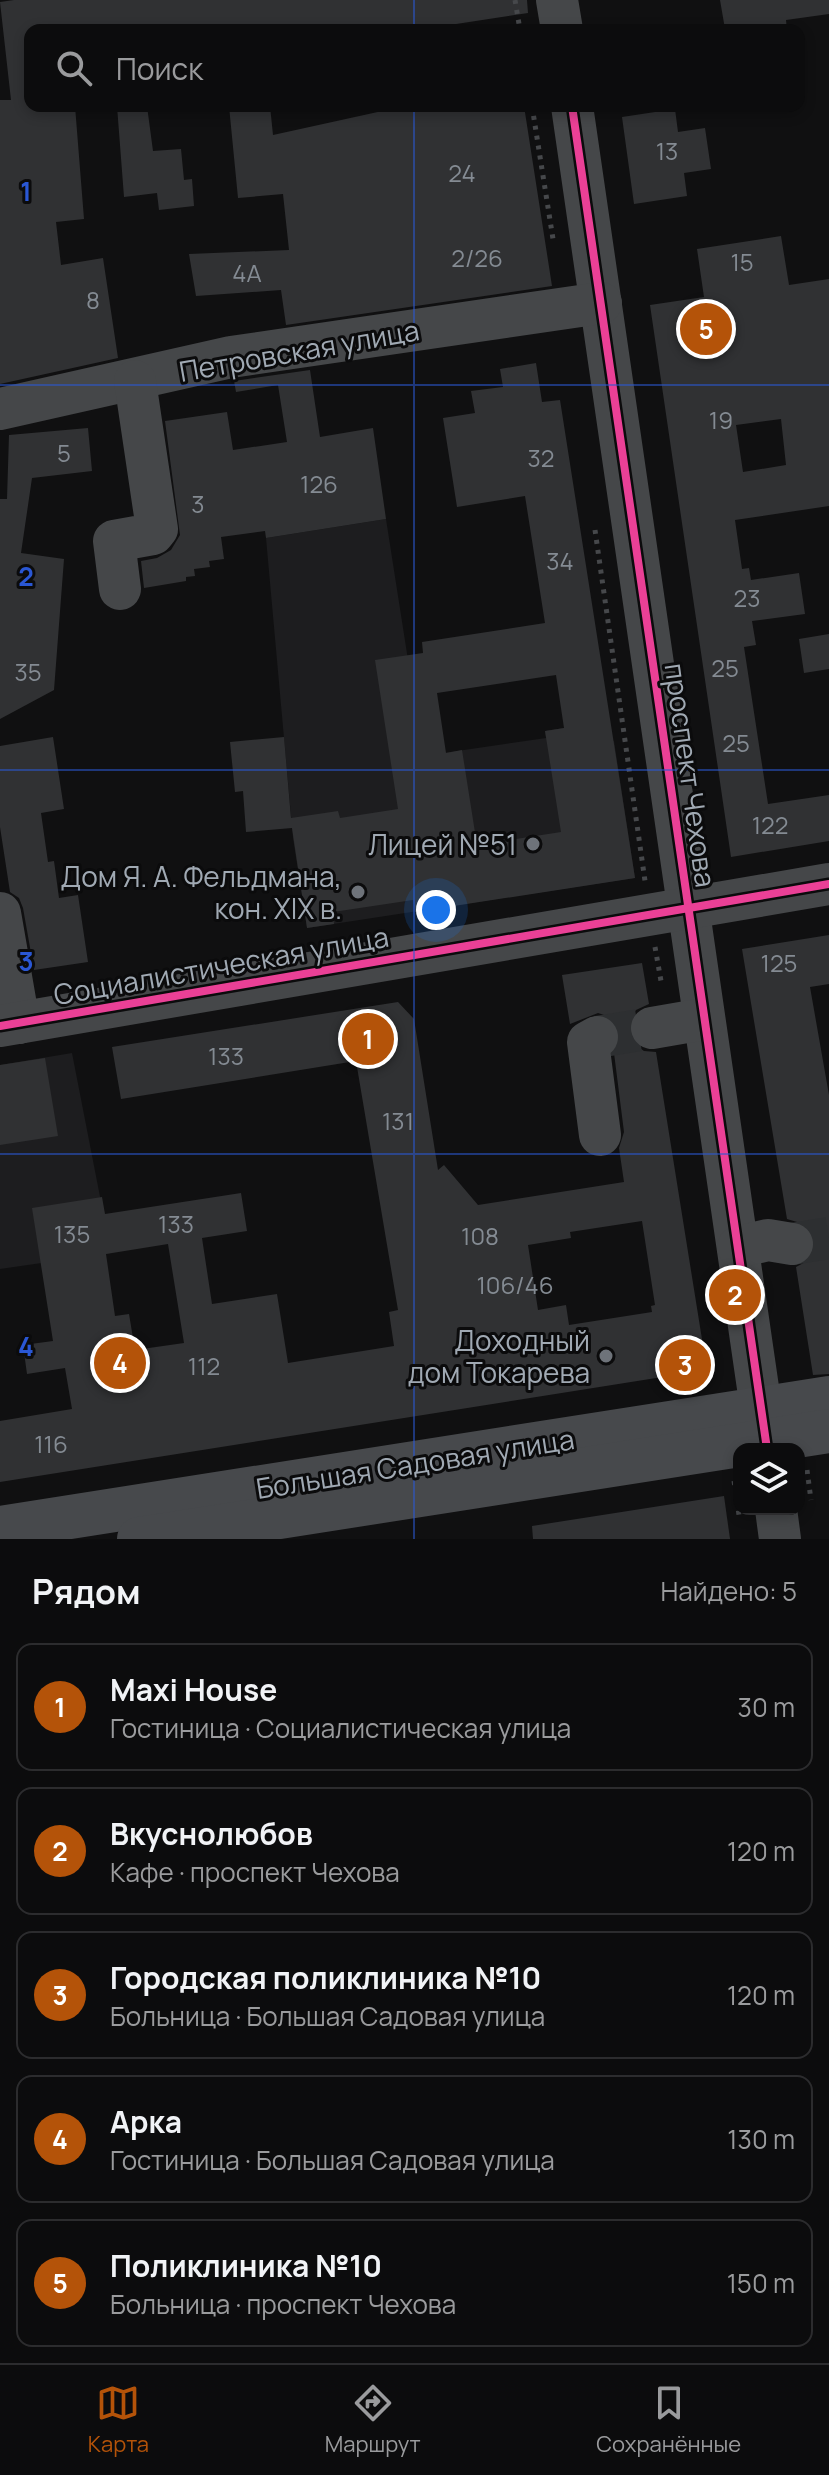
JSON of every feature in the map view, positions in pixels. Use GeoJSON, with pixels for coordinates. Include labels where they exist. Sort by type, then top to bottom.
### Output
{"type":"FeatureCollection","features":[{"type":"Feature","properties":{"kind":"main road","name":"Большая Садовая улица"},"geometry":{"type":"LineString","coordinates":[[139,1539],[765,1433],[829,1398]]}},
{"type":"Feature","properties":{"kind":"main road","name":"Большая Садовая улица"},"geometry":{"type":"LineString","coordinates":[[0,1528],[765,1433],[829,1431]]}},
{"type":"Feature","properties":{"kind":"street"},"geometry":{"type":"LineString","coordinates":[[557,0],[561,24]]}},
{"type":"Feature","properties":{"kind":"street","name":"проспект Чехова"},"geometry":{"type":"LineString","coordinates":[[573,112],[687,906],[675,1024],[738,1247],[765,1433]]}},
{"type":"Feature","properties":{"kind":"street","name":"Петровская улица"},"geometry":{"type":"LineString","coordinates":[[0,409],[231,357],[601,303]]}},
{"type":"Feature","properties":{"kind":"street"},"geometry":{"type":"LineString","coordinates":[[120,589],[114,541],[153,534],[157,529],[135,381]]}},
{"type":"Feature","properties":{"kind":"street","name":"Социалистическая улица"},"geometry":{"type":"LineString","coordinates":[[10,1024],[829,884]]}},
{"type":"Feature","properties":{"kind":"street"},"geometry":{"type":"LineString","coordinates":[[0,913],[10,1024]]}},
{"type":"Feature","properties":{"kind":"street"},"geometry":{"type":"LineString","coordinates":[[597,1037],[588,1042],[600,1135]]}},
{"type":"Feature","properties":{"kind":"street"},"geometry":{"type":"LineString","coordinates":[[738,1247],[768,1240],[792,1244]]}},
{"type":"Feature","properties":{"kind":"street"},"geometry":{"type":"LineString","coordinates":[[758,1516],[780,1539]]}},
{"type":"Feature","properties":{"kind":"path"},"geometry":{"type":"LineString","coordinates":[[515,0],[519,24]]}},
{"type":"Feature","properties":{"kind":"path"},"geometry":{"type":"LineString","coordinates":[[640,948],[655,945],[675,1024]]}},
{"type":"Feature","properties":{"kind":"shaded area"},"geometry":{"type":"Polygon","coordinates":[[[386,519],[423,756],[546,738],[545,731],[564,728],[567,748],[614,741],[635,878],[307,928],[293,838],[266,538],[386,519]]]}},
{"type":"Feature","properties":{"kind":"shaded area"},"geometry":{"type":"Polygon","coordinates":[[[72,1053],[111,1253],[0,1269],[0,1065],[72,1053]]]}},
{"type":"Feature","properties":{"kind":"building"},"geometry":{"type":"Polygon","coordinates":[[[527,0],[528,13],[456,24],[24,24],[24,112],[75,112],[84,219],[56,222],[61,265],[103,258],[118,358],[0,384],[0,100],[11,100],[0,2],[527,0]]]}},
{"type":"Feature","properties":{"kind":"building"},"geometry":{"type":"Polygon","coordinates":[[[720,0],[829,0],[829,14],[786,20],[786,24],[724,24],[720,0]]]}},
{"type":"Feature","properties":{"kind":"building"},"geometry":{"type":"Polygon","coordinates":[[[117,112],[148,112],[153,151],[181,149],[184,180],[192,179],[194,206],[159,210],[157,193],[124,197],[117,112]]]}},
{"type":"Feature","properties":{"kind":"building"},"geometry":{"type":"Polygon","coordinates":[[[230,112],[271,112],[273,135],[378,112],[525,112],[552,286],[286,325],[281,290],[196,296],[189,254],[289,250],[283,194],[238,198],[230,112]]]}},
{"type":"Feature","properties":{"kind":"building"},"geometry":{"type":"Polygon","coordinates":[[[675,112],[678,132],[705,128],[711,169],[684,173],[687,196],[634,204],[622,117],[675,112]]]}},
{"type":"Feature","properties":{"kind":"building"},"geometry":{"type":"Polygon","coordinates":[[[781,236],[789,285],[829,279],[829,506],[735,520],[742,569],[749,568],[751,580],[799,573],[805,614],[752,621],[756,645],[744,647],[768,804],[829,795],[829,841],[731,857],[650,305],[704,297],[697,249],[781,236]],[[781,419],[736,425],[743,472],[786,465],[781,419]]]}},
{"type":"Feature","properties":{"kind":"building"},"geometry":{"type":"Polygon","coordinates":[[[536,363],[542,402],[560,400],[635,878],[415,912],[413,900],[333,912],[334,924],[307,928],[292,828],[246,832],[243,791],[235,792],[230,742],[284,737],[291,818],[338,811],[340,818],[398,809],[375,660],[423,653],[422,642],[545,623],[525,496],[457,507],[443,418],[475,413],[471,391],[503,387],[500,369],[536,363]],[[556,675],[437,693],[446,753],[462,750],[477,845],[561,832],[545,731],[564,728],[556,675]]]}},
{"type":"Feature","properties":{"kind":"building"},"geometry":{"type":"Polygon","coordinates":[[[310,370],[320,437],[373,428],[386,519],[266,538],[265,531],[221,537],[224,559],[209,561],[210,567],[194,569],[195,576],[186,577],[186,581],[144,588],[141,561],[157,558],[171,550],[180,535],[165,421],[227,412],[233,450],[287,442],[278,385],[236,392],[234,381],[310,370]]]}},
{"type":"Feature","properties":{"kind":"building"},"geometry":{"type":"Polygon","coordinates":[[[88,428],[92,471],[32,478],[21,553],[64,559],[54,690],[0,719],[0,499],[7,499],[9,435],[88,428]]]}},
{"type":"Feature","properties":{"kind":"building"},"geometry":{"type":"Polygon","coordinates":[[[829,634],[829,669],[804,673],[799,639],[829,634]]]}},
{"type":"Feature","properties":{"kind":"building"},"geometry":{"type":"Polygon","coordinates":[[[53,737],[64,809],[41,813],[48,862],[54,861],[59,898],[78,895],[88,962],[34,970],[23,908],[19,898],[10,892],[0,827],[0,746],[53,737]]]}},
{"type":"Feature","properties":{"kind":"building"},"geometry":{"type":"Polygon","coordinates":[[[829,935],[829,984],[810,987],[829,1095],[829,1374],[813,1375],[796,1267],[811,1259],[816,1247],[815,1236],[807,1225],[787,1219],[742,949],[829,935]]]}},
{"type":"Feature","properties":{"kind":"building"},"geometry":{"type":"Polygon","coordinates":[[[642,963],[649,1004],[636,1010],[629,1020],[628,1031],[634,1044],[644,1051],[656,1052],[705,1358],[694,1372],[0,1482],[0,1421],[72,1409],[65,1368],[27,1374],[23,1345],[53,1341],[32,1208],[102,1197],[105,1214],[241,1193],[247,1231],[202,1238],[212,1304],[277,1294],[288,1363],[394,1346],[389,1312],[398,1310],[356,1061],[121,1099],[112,1047],[398,1002],[414,1019],[438,1170],[444,1165],[478,1205],[624,1182],[619,1148],[624,1132],[614,1053],[621,1038],[618,1026],[610,1017],[598,1013],[570,1024],[562,975],[642,963]],[[642,1221],[570,1232],[571,1238],[528,1245],[538,1310],[566,1305],[569,1325],[652,1312],[651,1306],[655,1305],[642,1221]],[[168,1244],[106,1254],[115,1316],[129,1314],[135,1350],[184,1343],[168,1244]]]}},
{"type":"Feature","properties":{"kind":"building"},"geometry":{"type":"Polygon","coordinates":[[[45,1058],[58,1136],[0,1145],[0,1065],[45,1058]]]}},
{"type":"Feature","properties":{"kind":"building"},"geometry":{"type":"Polygon","coordinates":[[[724,1496],[730,1539],[533,1539],[532,1526],[724,1496]]]}},
{"type":"Feature","properties":{"kind":"tunnel"},"geometry":{"type":"LineString","coordinates":[[597,1037],[652,1028]]}},
{"type":"Feature","properties":{"kind":"tunnel"},"geometry":{"type":"LineString","coordinates":[[792,1244],[829,1238]]}},
{"type":"Feature","properties":{"kind":"cycle path"},"geometry":{"type":"LineString","coordinates":[[573,112],[766,1443]]}},
{"type":"Feature","properties":{"kind":"cycle path"},"geometry":{"type":"LineString","coordinates":[[0,1026],[829,884]]}},
{"type":"Feature","properties":{"kind":"place","name":"Поликлиника №10"},"geometry":{"type":"Point","coordinates":[706,329]}},
{"type":"Feature","properties":{"kind":"place","name":"Лицей №51"},"geometry":{"type":"Point","coordinates":[533,844]}},
{"type":"Feature","properties":{"kind":"place","name":"Дом Я. А. Фельдмана, кон. ХIХ в."},"geometry":{"type":"Point","coordinates":[358,892]}},
{"type":"Feature","properties":{"kind":"place","name":"Maxi House"},"geometry":{"type":"Point","coordinates":[368,1039]}},
{"type":"Feature","properties":{"kind":"place","name":"Вкуснолюбов"},"geometry":{"type":"Point","coordinates":[735,1295]}},
{"type":"Feature","properties":{"kind":"place","name":"Доходный дом Токарева"},"geometry":{"type":"Point","coordinates":[606,1356]}},
{"type":"Feature","properties":{"kind":"place","name":"Арка"},"geometry":{"type":"Point","coordinates":[120,1363]}},
{"type":"Feature","properties":{"kind":"place","name":"Городская поликлиника №10"},"geometry":{"type":"Point","coordinates":[685,1365]}}]}
